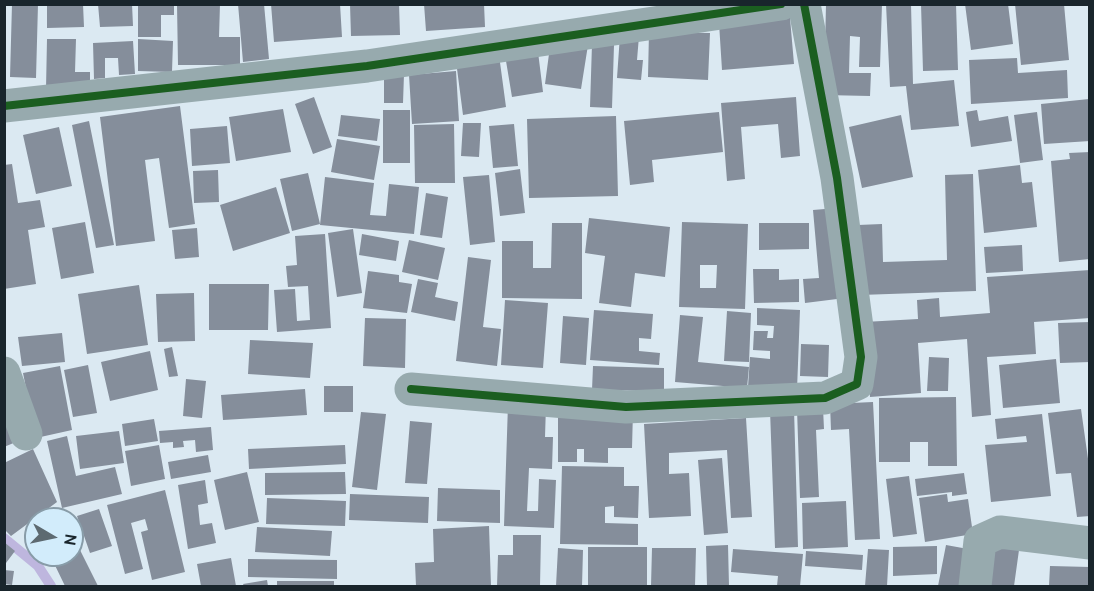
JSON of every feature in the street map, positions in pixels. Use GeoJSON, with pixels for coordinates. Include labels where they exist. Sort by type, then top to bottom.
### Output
{"type":"FeatureCollection","features":[{"type":"Feature","properties":{"kind":"street"},"geometry":{"type":"LineString","coordinates":[[4,106],[367,66],[781,4]]}},
{"type":"Feature","properties":{"kind":"street"},"geometry":{"type":"LineString","coordinates":[[411,389],[626,407],[825,398],[857,384],[861,357],[837,178],[804,4]]}},
{"type":"Feature","properties":{"kind":"street"},"geometry":{"type":"LineString","coordinates":[[4,373],[26,434]]}},
{"type":"Feature","properties":{"kind":"street"},"geometry":{"type":"LineString","coordinates":[[975,586],[980,541],[1000,532],[1089,543]]}},
{"type":"Feature","properties":{"kind":"building"},"geometry":{"type":"Polygon","coordinates":[[[12,4],[38,4],[36,78],[10,77],[12,4]]]}},
{"type":"Feature","properties":{"kind":"building"},"geometry":{"type":"Polygon","coordinates":[[[47,4],[83,4],[84,27],[47,28],[47,4]]]}},
{"type":"Feature","properties":{"kind":"building"},"geometry":{"type":"Polygon","coordinates":[[[98,4],[132,4],[133,26],[100,27],[98,4]]]}},
{"type":"Feature","properties":{"kind":"building"},"geometry":{"type":"Polygon","coordinates":[[[138,4],[174,4],[174,15],[161,15],[161,37],[138,37],[138,4]]]}},
{"type":"Feature","properties":{"kind":"building"},"geometry":{"type":"Polygon","coordinates":[[[177,4],[220,4],[219,37],[240,37],[240,65],[178,65],[177,4]]]}},
{"type":"Feature","properties":{"kind":"building"},"geometry":{"type":"Polygon","coordinates":[[[238,4],[264,4],[269,59],[243,62],[238,4]]]}},
{"type":"Feature","properties":{"kind":"building"},"geometry":{"type":"Polygon","coordinates":[[[271,4],[340,4],[342,37],[274,42],[271,4]]]}},
{"type":"Feature","properties":{"kind":"building"},"geometry":{"type":"Polygon","coordinates":[[[350,4],[399,4],[400,35],[351,36],[350,4]]]}},
{"type":"Feature","properties":{"kind":"building"},"geometry":{"type":"Polygon","coordinates":[[[424,4],[484,4],[485,27],[426,31],[424,4]]]}},
{"type":"Feature","properties":{"kind":"building"},"geometry":{"type":"Polygon","coordinates":[[[826,4],[882,4],[880,67],[859,67],[860,37],[850,36],[849,73],[871,73],[870,96],[824,95],[826,4]]]}},
{"type":"Feature","properties":{"kind":"building"},"geometry":{"type":"Polygon","coordinates":[[[886,4],[911,4],[913,84],[954,80],[959,126],[911,130],[906,86],[890,87],[886,4]]]}},
{"type":"Feature","properties":{"kind":"building"},"geometry":{"type":"Polygon","coordinates":[[[921,4],[956,4],[958,70],[923,71],[921,4]]]}},
{"type":"Feature","properties":{"kind":"building"},"geometry":{"type":"Polygon","coordinates":[[[965,4],[1008,4],[1013,44],[971,50],[965,4]]]}},
{"type":"Feature","properties":{"kind":"building"},"geometry":{"type":"Polygon","coordinates":[[[1015,4],[1064,4],[1069,60],[1021,65],[1015,4]]]}},
{"type":"Feature","properties":{"kind":"building"},"geometry":{"type":"Polygon","coordinates":[[[790,18],[794,64],[722,70],[719,23],[790,18]]]}},
{"type":"Feature","properties":{"kind":"building"},"geometry":{"type":"Polygon","coordinates":[[[649,32],[710,33],[708,80],[648,77],[649,32]]]}},
{"type":"Feature","properties":{"kind":"building"},"geometry":{"type":"Polygon","coordinates":[[[620,35],[639,36],[637,60],[643,60],[641,80],[617,78],[620,35]]]}},
{"type":"Feature","properties":{"kind":"building"},"geometry":{"type":"Polygon","coordinates":[[[47,39],[76,39],[75,72],[90,72],[90,90],[46,89],[47,39]]]}},
{"type":"Feature","properties":{"kind":"building"},"geometry":{"type":"Polygon","coordinates":[[[138,39],[173,41],[172,72],[138,71],[138,39]]]}},
{"type":"Feature","properties":{"kind":"building"},"geometry":{"type":"Polygon","coordinates":[[[551,39],[588,45],[581,89],[545,84],[551,39]]]}},
{"type":"Feature","properties":{"kind":"building"},"geometry":{"type":"Polygon","coordinates":[[[133,41],[135,74],[119,75],[118,58],[105,58],[105,78],[94,79],[93,43],[133,41]]]}},
{"type":"Feature","properties":{"kind":"building"},"geometry":{"type":"Polygon","coordinates":[[[537,44],[543,92],[512,97],[504,49],[537,44]]]}},
{"type":"Feature","properties":{"kind":"building"},"geometry":{"type":"Polygon","coordinates":[[[592,44],[614,45],[612,108],[590,107],[592,44]]]}},
{"type":"Feature","properties":{"kind":"building"},"geometry":{"type":"Polygon","coordinates":[[[499,55],[506,107],[463,115],[456,61],[499,55]]]}},
{"type":"Feature","properties":{"kind":"building"},"geometry":{"type":"Polygon","coordinates":[[[1017,58],[1018,73],[1067,70],[1068,98],[971,104],[969,60],[1017,58]]]}},
{"type":"Feature","properties":{"kind":"building"},"geometry":{"type":"Polygon","coordinates":[[[456,71],[459,121],[412,124],[409,75],[456,71]]]}},
{"type":"Feature","properties":{"kind":"building"},"geometry":{"type":"Polygon","coordinates":[[[384,74],[404,74],[403,103],[384,103],[384,74]]]}},
{"type":"Feature","properties":{"kind":"building"},"geometry":{"type":"Polygon","coordinates":[[[314,97],[332,147],[313,154],[295,104],[314,97]]]}},
{"type":"Feature","properties":{"kind":"building"},"geometry":{"type":"Polygon","coordinates":[[[796,97],[800,156],[781,158],[778,124],[741,127],[745,179],[727,181],[721,103],[796,97]]]}},
{"type":"Feature","properties":{"kind":"building"},"geometry":{"type":"Polygon","coordinates":[[[1089,99],[1090,141],[1044,144],[1041,104],[1089,99]]]}},
{"type":"Feature","properties":{"kind":"building"},"geometry":{"type":"Polygon","coordinates":[[[180,106],[195,224],[169,228],[159,158],[145,160],[155,241],[116,246],[100,117],[180,106]]]}},
{"type":"Feature","properties":{"kind":"building"},"geometry":{"type":"Polygon","coordinates":[[[283,109],[291,152],[236,161],[229,117],[283,109]]]}},
{"type":"Feature","properties":{"kind":"building"},"geometry":{"type":"Polygon","coordinates":[[[383,110],[410,110],[410,163],[383,163],[383,110]]]}},
{"type":"Feature","properties":{"kind":"building"},"geometry":{"type":"Polygon","coordinates":[[[977,110],[979,121],[1008,116],[1012,141],[971,147],[966,112],[977,110]]]}},
{"type":"Feature","properties":{"kind":"building"},"geometry":{"type":"Polygon","coordinates":[[[719,112],[723,152],[652,160],[654,182],[630,185],[624,121],[719,112]]]}},
{"type":"Feature","properties":{"kind":"building"},"geometry":{"type":"Polygon","coordinates":[[[1037,112],[1043,160],[1020,163],[1014,115],[1037,112]]]}},
{"type":"Feature","properties":{"kind":"building"},"geometry":{"type":"Polygon","coordinates":[[[341,115],[380,119],[377,141],[338,136],[341,115]]]}},
{"type":"Feature","properties":{"kind":"building"},"geometry":{"type":"Polygon","coordinates":[[[901,115],[913,177],[862,188],[849,127],[901,115]]]}},
{"type":"Feature","properties":{"kind":"building"},"geometry":{"type":"Polygon","coordinates":[[[616,116],[618,196],[529,198],[527,119],[616,116]]]}},
{"type":"Feature","properties":{"kind":"building"},"geometry":{"type":"Polygon","coordinates":[[[89,121],[114,245],[96,248],[72,125],[89,121]]]}},
{"type":"Feature","properties":{"kind":"building"},"geometry":{"type":"Polygon","coordinates":[[[463,123],[481,123],[479,157],[461,156],[463,123]]]}},
{"type":"Feature","properties":{"kind":"building"},"geometry":{"type":"Polygon","coordinates":[[[454,124],[455,183],[415,183],[414,125],[454,124]]]}},
{"type":"Feature","properties":{"kind":"building"},"geometry":{"type":"Polygon","coordinates":[[[514,124],[518,166],[493,168],[489,126],[514,124]]]}},
{"type":"Feature","properties":{"kind":"building"},"geometry":{"type":"Polygon","coordinates":[[[227,126],[230,163],[192,166],[190,129],[227,126]]]}},
{"type":"Feature","properties":{"kind":"building"},"geometry":{"type":"Polygon","coordinates":[[[59,127],[72,186],[36,194],[23,135],[59,127]]]}},
{"type":"Feature","properties":{"kind":"building"},"geometry":{"type":"Polygon","coordinates":[[[337,139],[380,146],[374,180],[331,172],[337,139]]]}},
{"type":"Feature","properties":{"kind":"building"},"geometry":{"type":"Polygon","coordinates":[[[1090,152],[1090,259],[1059,262],[1051,161],[1070,159],[1069,153],[1090,152]]]}},
{"type":"Feature","properties":{"kind":"building"},"geometry":{"type":"Polygon","coordinates":[[[12,164],[18,203],[40,200],[45,227],[28,230],[36,284],[4,289],[4,165],[12,164]]]}},
{"type":"Feature","properties":{"kind":"building"},"geometry":{"type":"Polygon","coordinates":[[[1020,165],[1022,183],[1032,182],[1037,227],[984,233],[978,170],[1020,165]]]}},
{"type":"Feature","properties":{"kind":"building"},"geometry":{"type":"Polygon","coordinates":[[[520,169],[525,213],[500,216],[495,173],[520,169]]]}},
{"type":"Feature","properties":{"kind":"building"},"geometry":{"type":"Polygon","coordinates":[[[218,170],[219,202],[194,203],[193,171],[218,170]]]}},
{"type":"Feature","properties":{"kind":"building"},"geometry":{"type":"Polygon","coordinates":[[[308,173],[320,224],[292,231],[280,179],[308,173]]]}},
{"type":"Feature","properties":{"kind":"building"},"geometry":{"type":"Polygon","coordinates":[[[973,174],[976,291],[860,295],[858,225],[882,224],[883,262],[947,260],[945,175],[973,174]]]}},
{"type":"Feature","properties":{"kind":"building"},"geometry":{"type":"Polygon","coordinates":[[[489,175],[495,242],[470,245],[463,177],[489,175]]]}},
{"type":"Feature","properties":{"kind":"building"},"geometry":{"type":"Polygon","coordinates":[[[325,177],[374,183],[370,215],[386,216],[389,184],[419,187],[414,234],[320,225],[325,177]]]}},
{"type":"Feature","properties":{"kind":"building"},"geometry":{"type":"Polygon","coordinates":[[[276,187],[290,233],[233,251],[220,205],[276,187]]]}},
{"type":"Feature","properties":{"kind":"building"},"geometry":{"type":"Polygon","coordinates":[[[426,193],[448,197],[442,238],[420,235],[426,193]]]}},
{"type":"Feature","properties":{"kind":"building"},"geometry":{"type":"Polygon","coordinates":[[[837,208],[845,298],[805,303],[803,279],[819,278],[813,210],[837,208]]]}},
{"type":"Feature","properties":{"kind":"building"},"geometry":{"type":"Polygon","coordinates":[[[589,218],[670,227],[665,277],[635,273],[631,307],[599,303],[605,256],[585,253],[589,218]]]}},
{"type":"Feature","properties":{"kind":"building"},"geometry":{"type":"Polygon","coordinates":[[[85,222],[94,273],[61,279],[52,228],[85,222]]]}},
{"type":"Feature","properties":{"kind":"building"},"geometry":{"type":"Polygon","coordinates":[[[682,222],[748,224],[745,309],[679,307],[682,222]],[[700,265],[700,288],[716,288],[717,265],[700,265]]]}},
{"type":"Feature","properties":{"kind":"building"},"geometry":{"type":"Polygon","coordinates":[[[552,223],[582,223],[582,299],[502,298],[502,241],[533,241],[533,268],[551,268],[552,223]]]}},
{"type":"Feature","properties":{"kind":"building"},"geometry":{"type":"Polygon","coordinates":[[[759,223],[809,223],[809,249],[759,250],[759,223]]]}},
{"type":"Feature","properties":{"kind":"building"},"geometry":{"type":"Polygon","coordinates":[[[197,228],[199,257],[175,259],[172,230],[197,228]]]}},
{"type":"Feature","properties":{"kind":"building"},"geometry":{"type":"Polygon","coordinates":[[[353,229],[362,293],[337,297],[328,233],[353,229]]]}},
{"type":"Feature","properties":{"kind":"building"},"geometry":{"type":"Polygon","coordinates":[[[325,234],[331,328],[277,332],[274,290],[295,289],[297,321],[310,320],[308,286],[288,287],[286,266],[297,265],[295,236],[325,234]]]}},
{"type":"Feature","properties":{"kind":"building"},"geometry":{"type":"Polygon","coordinates":[[[362,234],[399,241],[396,261],[359,255],[362,234]]]}},
{"type":"Feature","properties":{"kind":"building"},"geometry":{"type":"Polygon","coordinates":[[[409,240],[445,248],[438,280],[402,272],[409,240]]]}},
{"type":"Feature","properties":{"kind":"building"},"geometry":{"type":"Polygon","coordinates":[[[1022,245],[1023,271],[986,273],[984,247],[1022,245]]]}},
{"type":"Feature","properties":{"kind":"building"},"geometry":{"type":"Polygon","coordinates":[[[468,257],[491,260],[483,327],[501,329],[497,366],[456,361],[468,257]]]}},
{"type":"Feature","properties":{"kind":"building"},"geometry":{"type":"Polygon","coordinates":[[[753,269],[779,269],[779,280],[799,279],[799,302],[754,303],[753,269]]]}},
{"type":"Feature","properties":{"kind":"building"},"geometry":{"type":"Polygon","coordinates":[[[1090,270],[1090,318],[1034,322],[1036,354],[987,357],[991,415],[972,417],[967,339],[918,343],[921,393],[870,397],[864,322],[918,319],[917,300],[939,298],[940,317],[990,313],[987,277],[1090,270]]]}},
{"type":"Feature","properties":{"kind":"building"},"geometry":{"type":"Polygon","coordinates":[[[368,271],[399,275],[399,282],[412,284],[407,313],[363,308],[368,271]]]}},
{"type":"Feature","properties":{"kind":"building"},"geometry":{"type":"Polygon","coordinates":[[[418,279],[438,283],[435,297],[458,302],[455,321],[411,312],[418,279]]]}},
{"type":"Feature","properties":{"kind":"building"},"geometry":{"type":"Polygon","coordinates":[[[209,284],[269,284],[268,330],[209,330],[209,284]]]}},
{"type":"Feature","properties":{"kind":"building"},"geometry":{"type":"Polygon","coordinates":[[[139,285],[148,345],[87,354],[78,294],[139,285]]]}},
{"type":"Feature","properties":{"kind":"building"},"geometry":{"type":"Polygon","coordinates":[[[194,293],[195,341],[158,342],[156,294],[194,293]]]}},
{"type":"Feature","properties":{"kind":"building"},"geometry":{"type":"Polygon","coordinates":[[[505,300],[548,303],[543,368],[501,365],[505,300]]]}},
{"type":"Feature","properties":{"kind":"building"},"geometry":{"type":"Polygon","coordinates":[[[757,308],[800,310],[797,390],[748,387],[750,357],[770,359],[770,351],[753,350],[754,331],[768,331],[767,338],[773,338],[774,326],[757,325],[757,308]]]}},
{"type":"Feature","properties":{"kind":"building"},"geometry":{"type":"Polygon","coordinates":[[[594,310],[653,314],[651,339],[639,338],[639,351],[660,353],[659,365],[590,360],[594,310]]]}},
{"type":"Feature","properties":{"kind":"building"},"geometry":{"type":"Polygon","coordinates":[[[727,311],[751,313],[749,362],[724,361],[727,311]]]}},
{"type":"Feature","properties":{"kind":"building"},"geometry":{"type":"Polygon","coordinates":[[[680,315],[703,317],[698,362],[749,367],[747,388],[675,382],[680,315]]]}},
{"type":"Feature","properties":{"kind":"building"},"geometry":{"type":"Polygon","coordinates":[[[563,316],[589,318],[586,365],[560,363],[563,316]]]}},
{"type":"Feature","properties":{"kind":"building"},"geometry":{"type":"Polygon","coordinates":[[[365,318],[406,319],[405,368],[363,366],[365,318]]]}},
{"type":"Feature","properties":{"kind":"building"},"geometry":{"type":"Polygon","coordinates":[[[1090,322],[1090,362],[1060,363],[1058,323],[1090,322]]]}},
{"type":"Feature","properties":{"kind":"building"},"geometry":{"type":"Polygon","coordinates":[[[62,333],[65,362],[22,366],[18,337],[62,333]]]}},
{"type":"Feature","properties":{"kind":"building"},"geometry":{"type":"Polygon","coordinates":[[[250,340],[313,343],[310,378],[248,374],[250,340]]]}},
{"type":"Feature","properties":{"kind":"building"},"geometry":{"type":"Polygon","coordinates":[[[801,344],[829,345],[828,377],[800,376],[801,344]]]}},
{"type":"Feature","properties":{"kind":"building"},"geometry":{"type":"Polygon","coordinates":[[[172,347],[178,376],[169,377],[164,349],[172,347]]]}},
{"type":"Feature","properties":{"kind":"building"},"geometry":{"type":"Polygon","coordinates":[[[150,351],[158,390],[110,401],[101,362],[150,351]]]}},
{"type":"Feature","properties":{"kind":"building"},"geometry":{"type":"Polygon","coordinates":[[[929,357],[949,358],[948,391],[927,391],[929,357]]]}},
{"type":"Feature","properties":{"kind":"building"},"geometry":{"type":"Polygon","coordinates":[[[1056,359],[1060,403],[1003,408],[999,365],[1056,359]]]}},
{"type":"Feature","properties":{"kind":"building"},"geometry":{"type":"Polygon","coordinates":[[[88,365],[97,413],[73,417],[64,370],[88,365]]]}},
{"type":"Feature","properties":{"kind":"building"},"geometry":{"type":"Polygon","coordinates":[[[60,366],[72,430],[36,438],[23,373],[60,366]]]}},
{"type":"Feature","properties":{"kind":"building"},"geometry":{"type":"Polygon","coordinates":[[[593,366],[664,368],[664,391],[592,390],[593,366]]]}},
{"type":"Feature","properties":{"kind":"building"},"geometry":{"type":"Polygon","coordinates":[[[186,379],[206,381],[202,418],[183,416],[186,379]]]}},
{"type":"Feature","properties":{"kind":"building"},"geometry":{"type":"Polygon","coordinates":[[[324,386],[353,386],[353,412],[324,412],[324,386]]]}},
{"type":"Feature","properties":{"kind":"building"},"geometry":{"type":"Polygon","coordinates":[[[305,389],[307,415],[223,420],[221,395],[305,389]]]}},
{"type":"Feature","properties":{"kind":"building"},"geometry":{"type":"Polygon","coordinates":[[[956,397],[957,466],[928,466],[928,442],[910,442],[910,462],[879,462],[879,398],[956,397]]]}},
{"type":"Feature","properties":{"kind":"building"},"geometry":{"type":"Polygon","coordinates":[[[873,402],[880,539],[855,540],[849,429],[831,430],[830,404],[873,402]]]}},
{"type":"Feature","properties":{"kind":"building"},"geometry":{"type":"Polygon","coordinates":[[[508,404],[546,405],[545,437],[553,437],[552,469],[529,468],[527,511],[538,511],[539,479],[556,480],[554,528],[504,526],[508,404]]]}},
{"type":"Feature","properties":{"kind":"building"},"geometry":{"type":"Polygon","coordinates":[[[823,408],[824,429],[816,430],[819,497],[800,498],[797,409],[823,408]]]}},
{"type":"Feature","properties":{"kind":"building"},"geometry":{"type":"Polygon","coordinates":[[[794,409],[798,547],[775,548],[770,410],[794,409]]]}},
{"type":"Feature","properties":{"kind":"building"},"geometry":{"type":"Polygon","coordinates":[[[1081,409],[1090,473],[1090,516],[1077,517],[1071,473],[1056,474],[1048,413],[1081,409]]]}},
{"type":"Feature","properties":{"kind":"building"},"geometry":{"type":"Polygon","coordinates":[[[4,411],[23,439],[4,447],[4,411]]]}},
{"type":"Feature","properties":{"kind":"building"},"geometry":{"type":"Polygon","coordinates":[[[558,411],[633,411],[632,448],[608,448],[608,463],[584,462],[584,449],[577,449],[577,462],[558,462],[558,411]]]}},
{"type":"Feature","properties":{"kind":"building"},"geometry":{"type":"Polygon","coordinates":[[[361,412],[386,414],[377,490],[352,487],[361,412]]]}},
{"type":"Feature","properties":{"kind":"building"},"geometry":{"type":"Polygon","coordinates":[[[1042,414],[1051,496],[991,502],[985,445],[1027,442],[1026,436],[997,439],[995,419],[1042,414]]]}},
{"type":"Feature","properties":{"kind":"building"},"geometry":{"type":"Polygon","coordinates":[[[746,418],[752,517],[731,518],[727,450],[669,453],[669,474],[689,473],[691,516],[649,518],[644,424],[746,418]]]}},
{"type":"Feature","properties":{"kind":"building"},"geometry":{"type":"Polygon","coordinates":[[[154,419],[158,441],[125,446],[122,424],[154,419]]]}},
{"type":"Feature","properties":{"kind":"building"},"geometry":{"type":"Polygon","coordinates":[[[410,421],[432,423],[427,484],[405,483],[410,421]]]}},
{"type":"Feature","properties":{"kind":"building"},"geometry":{"type":"Polygon","coordinates":[[[211,427],[213,450],[196,452],[195,440],[183,441],[184,447],[173,448],[173,442],[160,443],[159,431],[211,427]]]}},
{"type":"Feature","properties":{"kind":"building"},"geometry":{"type":"Polygon","coordinates":[[[119,431],[124,463],[80,469],[76,436],[119,431]]]}},
{"type":"Feature","properties":{"kind":"building"},"geometry":{"type":"Polygon","coordinates":[[[67,436],[76,476],[115,467],[122,494],[62,507],[47,441],[67,436]]]}},
{"type":"Feature","properties":{"kind":"building"},"geometry":{"type":"Polygon","coordinates":[[[159,445],[165,479],[131,486],[125,451],[159,445]]]}},
{"type":"Feature","properties":{"kind":"building"},"geometry":{"type":"Polygon","coordinates":[[[345,445],[346,464],[249,469],[248,449],[345,445]]]}},
{"type":"Feature","properties":{"kind":"building"},"geometry":{"type":"Polygon","coordinates":[[[33,449],[57,502],[50,507],[24,507],[24,526],[11,536],[4,529],[4,463],[33,449]]]}},
{"type":"Feature","properties":{"kind":"building"},"geometry":{"type":"Polygon","coordinates":[[[208,455],[211,472],[171,479],[168,462],[208,455]]]}},
{"type":"Feature","properties":{"kind":"building"},"geometry":{"type":"Polygon","coordinates":[[[722,458],[728,533],[704,535],[698,460],[722,458]]]}},
{"type":"Feature","properties":{"kind":"building"},"geometry":{"type":"Polygon","coordinates":[[[562,466],[624,467],[624,486],[639,486],[638,518],[614,517],[614,506],[605,507],[605,523],[638,524],[638,545],[560,544],[562,466]]]}},
{"type":"Feature","properties":{"kind":"building"},"geometry":{"type":"Polygon","coordinates":[[[247,472],[259,522],[225,530],[214,480],[247,472]]]}},
{"type":"Feature","properties":{"kind":"building"},"geometry":{"type":"Polygon","coordinates":[[[345,472],[346,494],[265,495],[265,473],[345,472]]]}},
{"type":"Feature","properties":{"kind":"building"},"geometry":{"type":"Polygon","coordinates":[[[964,473],[967,494],[952,496],[952,492],[917,496],[915,479],[964,473]]]}},
{"type":"Feature","properties":{"kind":"building"},"geometry":{"type":"Polygon","coordinates":[[[909,476],[917,534],[893,537],[886,479],[909,476]]]}},
{"type":"Feature","properties":{"kind":"building"},"geometry":{"type":"Polygon","coordinates":[[[205,480],[208,503],[198,505],[200,525],[212,523],[216,543],[188,549],[178,485],[205,480]]]}},
{"type":"Feature","properties":{"kind":"building"},"geometry":{"type":"Polygon","coordinates":[[[438,488],[500,490],[500,523],[437,521],[438,488]]]}},
{"type":"Feature","properties":{"kind":"building"},"geometry":{"type":"Polygon","coordinates":[[[165,490],[185,572],[152,580],[141,532],[148,530],[145,519],[131,523],[143,569],[125,574],[107,505],[165,490]]]}},
{"type":"Feature","properties":{"kind":"building"},"geometry":{"type":"Polygon","coordinates":[[[350,494],[429,497],[428,523],[349,520],[350,494]]]}},
{"type":"Feature","properties":{"kind":"building"},"geometry":{"type":"Polygon","coordinates":[[[947,494],[948,502],[968,499],[973,534],[925,542],[919,498],[947,494]]]}},
{"type":"Feature","properties":{"kind":"building"},"geometry":{"type":"Polygon","coordinates":[[[267,498],[346,501],[345,526],[266,524],[267,498]]]}},
{"type":"Feature","properties":{"kind":"building"},"geometry":{"type":"Polygon","coordinates":[[[846,501],[848,547],[803,549],[802,503],[846,501]]]}},
{"type":"Feature","properties":{"kind":"building"},"geometry":{"type":"Polygon","coordinates":[[[99,509],[112,546],[90,553],[84,536],[84,514],[99,509]]]}},
{"type":"Feature","properties":{"kind":"building"},"geometry":{"type":"Polygon","coordinates":[[[489,526],[491,586],[416,586],[415,563],[434,562],[433,529],[489,526]]]}},
{"type":"Feature","properties":{"kind":"building"},"geometry":{"type":"Polygon","coordinates":[[[257,527],[332,531],[330,556],[255,552],[257,527]]]}},
{"type":"Feature","properties":{"kind":"building"},"geometry":{"type":"Polygon","coordinates":[[[513,535],[541,535],[540,586],[497,586],[498,555],[513,555],[513,535]]]}},
{"type":"Feature","properties":{"kind":"building"},"geometry":{"type":"Polygon","coordinates":[[[4,542],[15,551],[6,563],[4,562],[4,542]]]}},
{"type":"Feature","properties":{"kind":"building"},"geometry":{"type":"Polygon","coordinates":[[[728,545],[729,586],[707,586],[706,546],[728,545]]]}},
{"type":"Feature","properties":{"kind":"building"},"geometry":{"type":"Polygon","coordinates":[[[946,545],[968,549],[960,586],[938,586],[946,545]]]}},
{"type":"Feature","properties":{"kind":"building"},"geometry":{"type":"Polygon","coordinates":[[[937,546],[937,574],[893,576],[893,547],[937,546]]]}},
{"type":"Feature","properties":{"kind":"building"},"geometry":{"type":"Polygon","coordinates":[[[588,547],[647,547],[647,586],[588,586],[588,547]]]}},
{"type":"Feature","properties":{"kind":"building"},"geometry":{"type":"Polygon","coordinates":[[[994,547],[1019,550],[1014,586],[989,586],[994,547]]]}},
{"type":"Feature","properties":{"kind":"building"},"geometry":{"type":"Polygon","coordinates":[[[558,548],[583,550],[582,586],[556,586],[558,548]]]}},
{"type":"Feature","properties":{"kind":"building"},"geometry":{"type":"Polygon","coordinates":[[[652,548],[696,548],[695,586],[651,586],[652,548]]]}},
{"type":"Feature","properties":{"kind":"building"},"geometry":{"type":"Polygon","coordinates":[[[733,549],[803,554],[800,586],[777,586],[778,576],[731,572],[733,549]]]}},
{"type":"Feature","properties":{"kind":"building"},"geometry":{"type":"Polygon","coordinates":[[[868,549],[889,550],[887,586],[865,586],[868,549]]]}},
{"type":"Feature","properties":{"kind":"building"},"geometry":{"type":"Polygon","coordinates":[[[806,551],[863,555],[862,570],[805,566],[806,551]]]}},
{"type":"Feature","properties":{"kind":"building"},"geometry":{"type":"Polygon","coordinates":[[[84,558],[98,586],[65,586],[56,567],[84,567],[84,558]]]}},
{"type":"Feature","properties":{"kind":"building"},"geometry":{"type":"Polygon","coordinates":[[[231,558],[236,586],[201,586],[197,564],[231,558]]]}},
{"type":"Feature","properties":{"kind":"building"},"geometry":{"type":"Polygon","coordinates":[[[248,559],[337,560],[337,579],[248,577],[248,559]]]}},
{"type":"Feature","properties":{"kind":"building"},"geometry":{"type":"Polygon","coordinates":[[[1050,566],[1090,567],[1090,586],[1049,586],[1050,566]]]}},
{"type":"Feature","properties":{"kind":"building"},"geometry":{"type":"Polygon","coordinates":[[[4,570],[14,571],[12,585],[4,584],[4,570]]]}},
{"type":"Feature","properties":{"kind":"building"},"geometry":{"type":"Polygon","coordinates":[[[267,580],[268,586],[244,586],[243,584],[267,580]]]}},
{"type":"Feature","properties":{"kind":"building"},"geometry":{"type":"Polygon","coordinates":[[[277,581],[334,581],[334,586],[277,586],[277,581]]]}},
{"type":"Feature","properties":{"kind":"waterway"},"geometry":{"type":"LineString","coordinates":[[4,538],[38,566],[51,586]]}},
{"type":"Feature","properties":{"kind":"cycle path"},"geometry":{"type":"LineString","coordinates":[[4,106],[367,66],[781,4]]}},
{"type":"Feature","properties":{"kind":"cycle path"},"geometry":{"type":"LineString","coordinates":[[411,389],[626,407],[825,398],[857,384],[861,357],[837,178],[804,4]]}}]}
